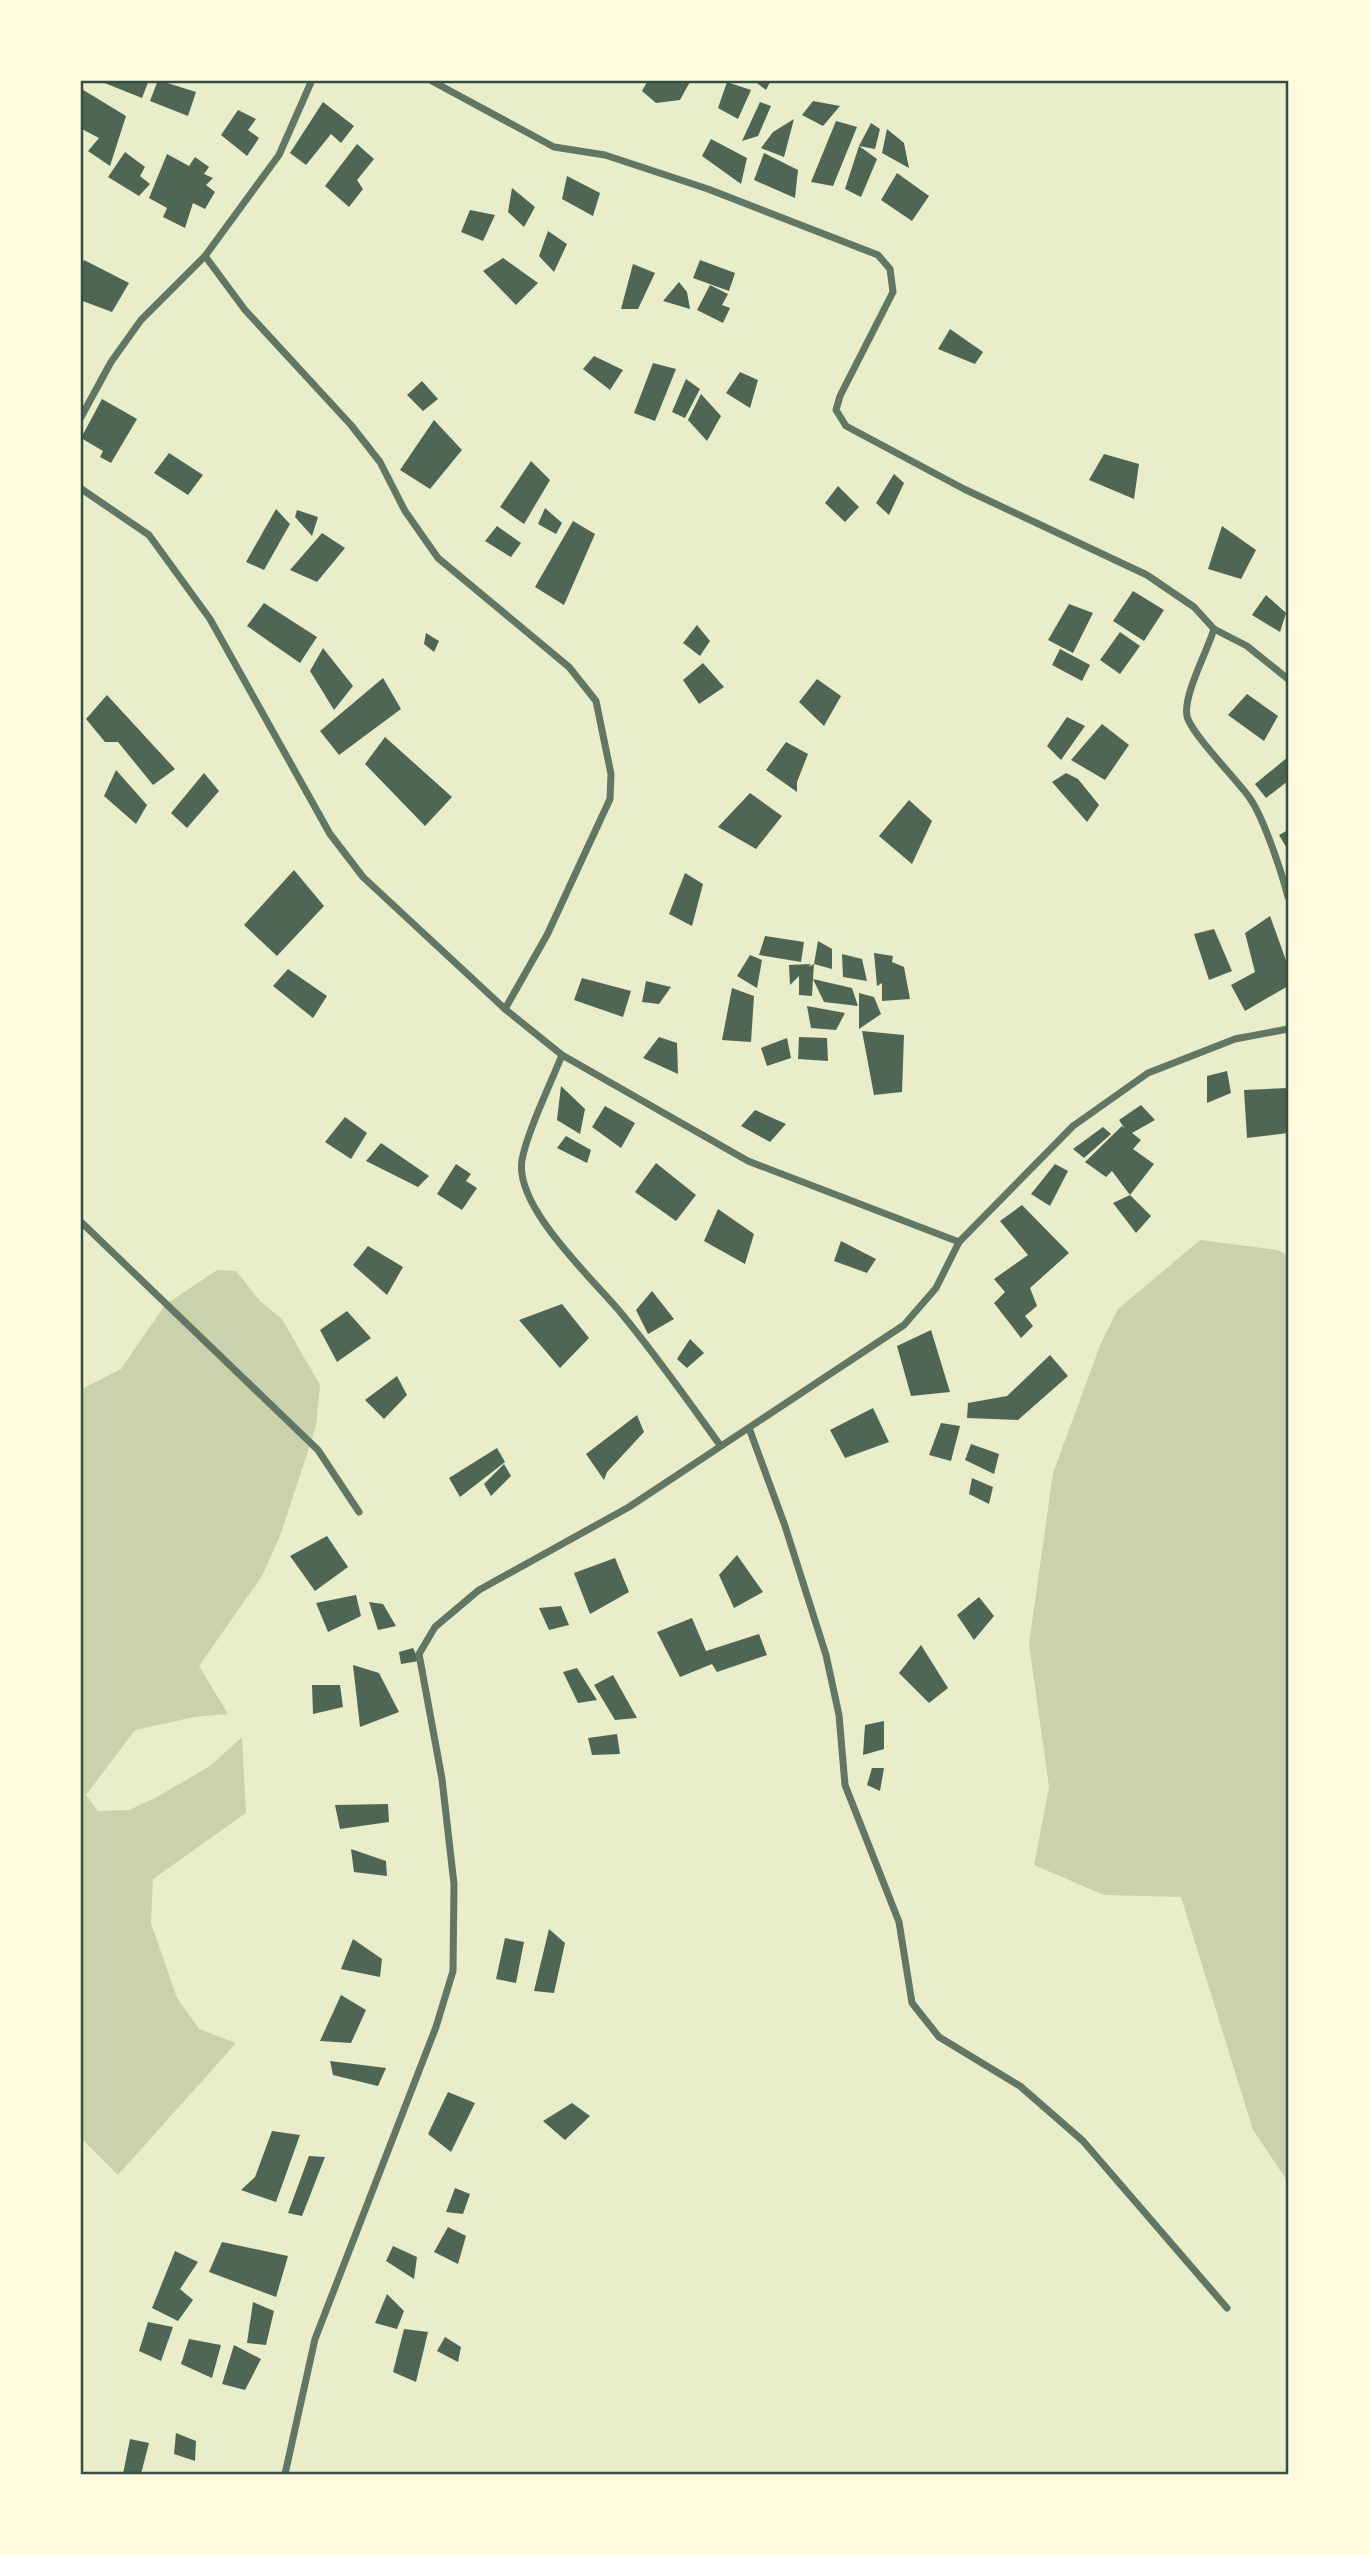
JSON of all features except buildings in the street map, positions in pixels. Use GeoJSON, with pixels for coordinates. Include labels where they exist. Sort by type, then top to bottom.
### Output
{"type":"FeatureCollection","features":[{"type":"Feature","properties":{"kind":"street"},"geometry":{"type":"LineString","coordinates":[[80,419],[111,362],[141,320],[205,256],[279,155],[312,80]]}},
{"type":"Feature","properties":{"kind":"street"},"geometry":{"type":"LineString","coordinates":[[430,80],[554,147],[605,155],[708,189],[878,255],[890,269],[893,292],[840,396],[836,410],[846,426],[964,489],[1147,575],[1194,607],[1213,629],[1247,646],[1289,679]]}},
{"type":"Feature","properties":{"kind":"street"},"geometry":{"type":"LineString","coordinates":[[205,256],[245,310],[351,425],[380,462],[405,512],[438,558],[569,667],[596,701],[611,774],[610,799],[547,935],[505,1009]]}},
{"type":"Feature","properties":{"kind":"street"},"geometry":{"type":"LineString","coordinates":[[80,488],[149,535],[211,619],[330,834],[363,877],[505,1009],[562,1055],[748,1161],[959,1242]]}},
{"type":"Feature","properties":{"kind":"street"},"geometry":{"type":"LineString","coordinates":[[1213,629],[1191,692],[1187,714],[1192,731],[1217,755],[1251,800],[1289,897]]}},
{"type":"Feature","properties":{"kind":"street"},"geometry":{"type":"LineString","coordinates":[[285,2474],[315,2339],[436,2027],[453,1971],[454,1884],[442,1779],[419,1654],[435,1627],[479,1590],[629,1507],[904,1325],[936,1288],[959,1242],[1073,1126],[1148,1073],[1235,1039],[1289,1029]]}},
{"type":"Feature","properties":{"kind":"street"},"geometry":{"type":"LineString","coordinates":[[562,1055],[522,1160],[523,1179],[536,1208],[575,1264],[621,1312],[720,1446]]}},
{"type":"Feature","properties":{"kind":"street"},"geometry":{"type":"LineString","coordinates":[[80,1221],[318,1450],[359,1512]]}},
{"type":"Feature","properties":{"kind":"street"},"geometry":{"type":"LineString","coordinates":[[749,1429],[785,1526],[826,1655],[839,1715],[845,1785],[899,1922],[912,2003],[939,2037],[1020,2085],[1083,2141],[1227,2308]]}},
{"type":"Feature","properties":{"kind":"green space"},"geometry":{"type":"Polygon","coordinates":[[[1200,1240],[1277,1250],[1288,1255],[1288,2182],[1253,2130],[1181,1897],[1104,1895],[1034,1865],[1049,1787],[1029,1644],[1053,1473],[1101,1343],[1118,1309],[1200,1240]]]}},
{"type":"Feature","properties":{"kind":"green space"},"geometry":{"type":"Polygon","coordinates":[[[217,1270],[236,1271],[260,1301],[282,1319],[320,1385],[316,1426],[280,1536],[262,1576],[199,1666],[228,1714],[194,1717],[135,1730],[86,1795],[98,1811],[129,1810],[210,1766],[242,1737],[246,1813],[153,1879],[151,1923],[177,1998],[199,2029],[236,2043],[118,2175],[80,2137],[80,1390],[121,1369],[165,1305],[217,1270]]]}}]}
